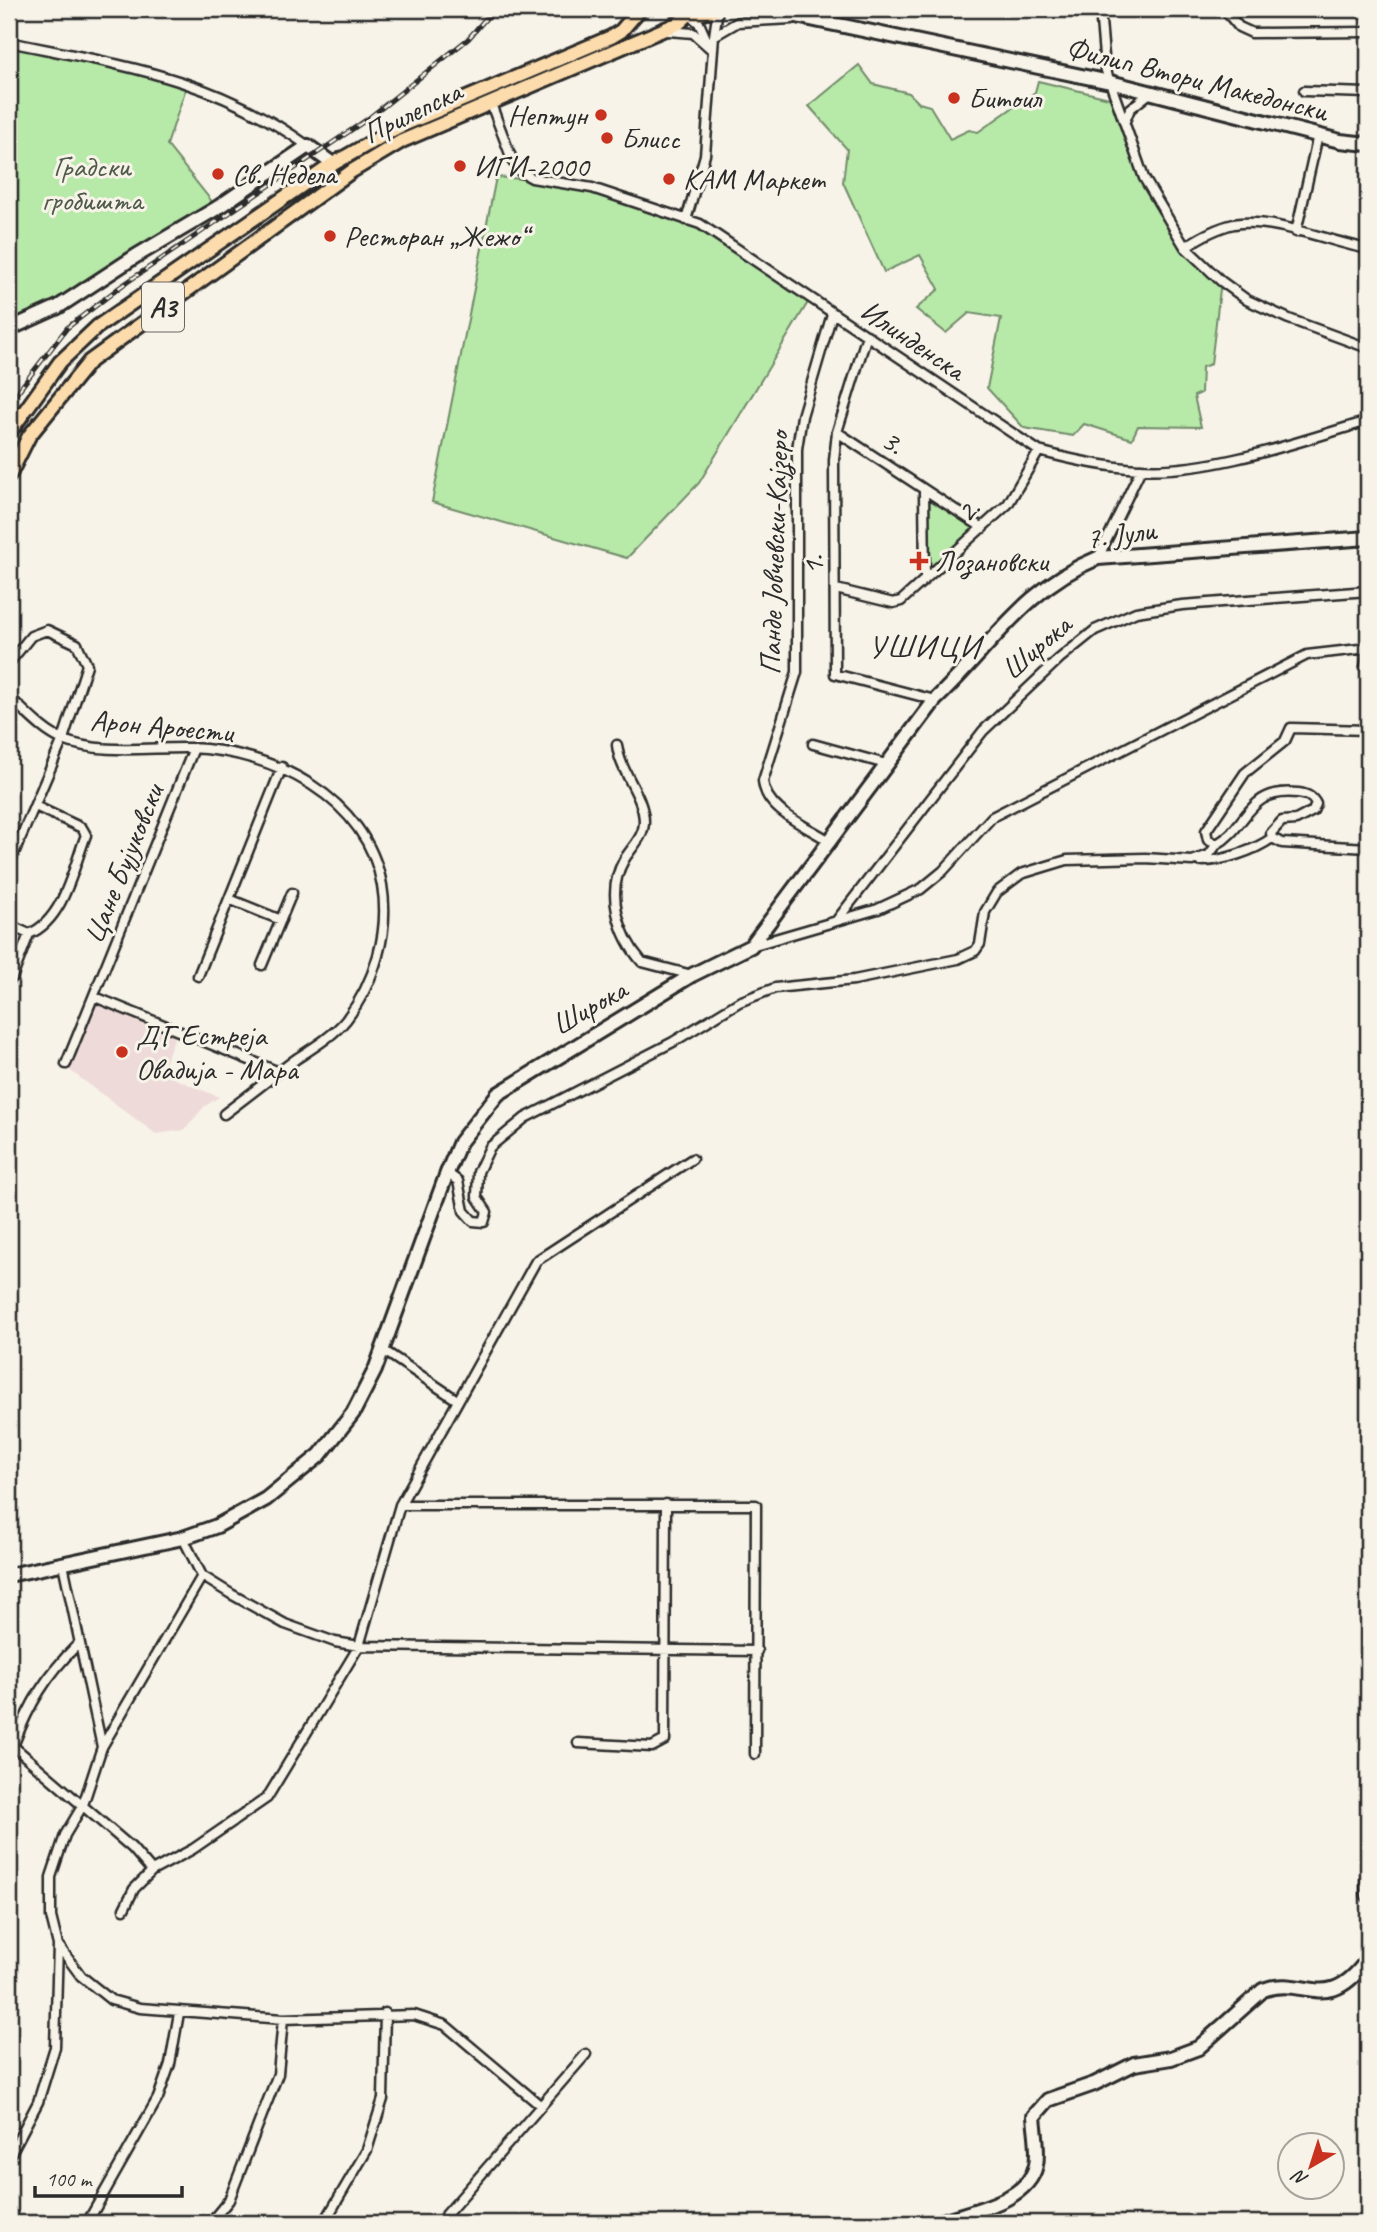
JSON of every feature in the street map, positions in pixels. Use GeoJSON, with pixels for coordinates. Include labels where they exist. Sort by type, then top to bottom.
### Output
{"type":"FeatureCollection","features":[{"type":"Feature","properties":{"kind":"main road","name":"Прилепска"},"geometry":{"type":"LineString","coordinates":[[9,433],[60,362],[97,327],[333,164],[396,128],[611,37],[621,31],[640,9]]}},
{"type":"Feature","properties":{"kind":"main road"},"geometry":{"type":"LineString","coordinates":[[675,9],[689,14]]}},
{"type":"Feature","properties":{"kind":"main road","name":"A3"},"geometry":{"type":"LineString","coordinates":[[689,14],[717,9]]}},
{"type":"Feature","properties":{"kind":"main road","name":"Прилепска"},"geometry":{"type":"LineString","coordinates":[[9,476],[29,436],[67,385],[112,343],[352,171],[402,141],[679,23],[689,14]]}},
{"type":"Feature","properties":{"kind":"street"},"geometry":{"type":"LineString","coordinates":[[685,220],[705,155],[712,86],[711,49],[717,9]]}},
{"type":"Feature","properties":{"kind":"street"},"geometry":{"type":"LineString","coordinates":[[763,9],[809,18]]}},
{"type":"Feature","properties":{"kind":"street"},"geometry":{"type":"LineString","coordinates":[[788,9],[809,18]]}},
{"type":"Feature","properties":{"kind":"street"},"geometry":{"type":"LineString","coordinates":[[1100,9],[1105,68],[1144,178],[1185,247],[1247,300],[1289,319],[1368,348]]}},
{"type":"Feature","properties":{"kind":"street"},"geometry":{"type":"LineString","coordinates":[[1224,9],[1239,27],[1252,33],[1368,32]]}},
{"type":"Feature","properties":{"kind":"street"},"geometry":{"type":"LineString","coordinates":[[689,14],[699,23],[711,49]]}},
{"type":"Feature","properties":{"kind":"street"},"geometry":{"type":"LineString","coordinates":[[714,36],[738,22],[809,18]]}},
{"type":"Feature","properties":{"kind":"street","name":"Филип Втори Македонски"},"geometry":{"type":"LineString","coordinates":[[809,18],[1110,82],[1318,135],[1368,144]]}},
{"type":"Feature","properties":{"kind":"street"},"geometry":{"type":"LineString","coordinates":[[658,32],[693,33],[711,49]]}},
{"type":"Feature","properties":{"kind":"street"},"geometry":{"type":"LineString","coordinates":[[9,42],[109,62],[188,82],[253,110],[333,164]]}},
{"type":"Feature","properties":{"kind":"street"},"geometry":{"type":"LineString","coordinates":[[1125,121],[1130,108],[1151,92]]}},
{"type":"Feature","properties":{"kind":"street"},"geometry":{"type":"LineString","coordinates":[[1304,92],[1368,93]]}},
{"type":"Feature","properties":{"kind":"street","name":"Илинденска"},"geometry":{"type":"LineString","coordinates":[[491,104],[513,162],[520,172],[532,178],[592,188],[700,225],[1038,452],[1083,462],[1141,469],[1215,463],[1368,421]]}},
{"type":"Feature","properties":{"kind":"street"},"geometry":{"type":"LineString","coordinates":[[1296,232],[1318,135]]}},
{"type":"Feature","properties":{"kind":"street"},"geometry":{"type":"LineString","coordinates":[[9,329],[58,307],[216,208],[308,146]]}},
{"type":"Feature","properties":{"kind":"street"},"geometry":{"type":"LineString","coordinates":[[1185,247],[1207,233],[1234,224],[1254,223],[1368,249]]}},
{"type":"Feature","properties":{"kind":"street","name":"Панде Јовчевски-Кајзеро"},"geometry":{"type":"LineString","coordinates":[[831,842],[772,803],[764,794],[763,780],[797,672],[797,449],[802,416],[832,314]]}},
{"type":"Feature","properties":{"kind":"street","name":"1."},"geometry":{"type":"LineString","coordinates":[[867,335],[837,432],[834,460],[835,674],[935,700]]}},
{"type":"Feature","properties":{"kind":"street","name":"3."},"geometry":{"type":"LineString","coordinates":[[837,432],[983,528]]}},
{"type":"Feature","properties":{"kind":"street","name":"2."},"geometry":{"type":"LineString","coordinates":[[836,589],[893,603],[901,601],[1008,504],[1038,452]]}},
{"type":"Feature","properties":{"kind":"street"},"geometry":{"type":"LineString","coordinates":[[1098,558],[1141,469]]}},
{"type":"Feature","properties":{"kind":"street","name":"3."},"geometry":{"type":"LineString","coordinates":[[924,491],[925,578]]}},
{"type":"Feature","properties":{"kind":"street","name":"7. Јули"},"geometry":{"type":"LineString","coordinates":[[751,946],[935,700],[962,674],[1003,624],[1074,568],[1098,558],[1368,538]]}},
{"type":"Feature","properties":{"kind":"street","name":"Широка"},"geometry":{"type":"LineString","coordinates":[[836,920],[983,731],[1059,659],[1096,630],[1136,612],[1182,604],[1368,591]]}},
{"type":"Feature","properties":{"kind":"street"},"geometry":{"type":"LineString","coordinates":[[9,663],[31,636],[40,631],[67,637],[83,651],[87,665],[63,740],[9,865]]}},
{"type":"Feature","properties":{"kind":"street","name":"Широка"},"geometry":{"type":"LineString","coordinates":[[9,1575],[183,1538],[216,1526],[266,1499],[320,1455],[353,1413],[383,1349],[460,1142],[498,1094],[692,975],[751,946],[878,909],[921,889],[943,871],[992,817],[1254,680],[1307,655],[1368,655]]}},
{"type":"Feature","properties":{"kind":"street"},"geometry":{"type":"LineString","coordinates":[[1368,655],[1365,667],[1368,671]]}},
{"type":"Feature","properties":{"kind":"street","name":"Арон Ароести"},"geometry":{"type":"LineString","coordinates":[[9,697],[63,740],[90,745],[194,748],[241,754],[282,767],[318,788],[362,832],[379,867],[386,906],[381,946],[366,989],[345,1021],[224,1114]]}},
{"type":"Feature","properties":{"kind":"street"},"geometry":{"type":"LineString","coordinates":[[1217,844],[1208,841],[1206,831],[1214,817],[1245,773],[1285,741],[1291,728],[1368,730]]}},
{"type":"Feature","properties":{"kind":"street"},"geometry":{"type":"LineString","coordinates":[[813,744],[886,764]]}},
{"type":"Feature","properties":{"kind":"street"},"geometry":{"type":"LineString","coordinates":[[617,745],[644,821],[639,838],[620,867],[616,889],[621,927],[642,962],[692,975]]}},
{"type":"Feature","properties":{"kind":"street","name":"Цане Бујуковски"},"geometry":{"type":"LineString","coordinates":[[66,1064],[194,748]]}},
{"type":"Feature","properties":{"kind":"street"},"geometry":{"type":"LineString","coordinates":[[198,976],[282,767]]}},
{"type":"Feature","properties":{"kind":"street"},"geometry":{"type":"LineString","coordinates":[[1192,860],[1209,855],[1217,844],[1227,839],[1244,813],[1259,802],[1291,793],[1312,797],[1316,804],[1310,815],[1282,821],[1271,833],[1272,838]]}},
{"type":"Feature","properties":{"kind":"street"},"geometry":{"type":"LineString","coordinates":[[9,925],[29,934],[44,928],[55,913],[86,835],[82,828],[35,806]]}},
{"type":"Feature","properties":{"kind":"street"},"geometry":{"type":"LineString","coordinates":[[1272,838],[1282,843],[1368,848]]}},
{"type":"Feature","properties":{"kind":"street"},"geometry":{"type":"LineString","coordinates":[[447,1173],[458,1181],[464,1211],[478,1224],[484,1222],[487,1212],[477,1197],[478,1172],[490,1147],[525,1118],[673,1042],[739,1002],[775,988],[854,980],[958,959],[975,951],[980,944],[985,912],[997,892],[1021,874],[1067,860],[1145,858],[1208,861],[1262,845],[1272,838]]}},
{"type":"Feature","properties":{"kind":"street"},"geometry":{"type":"LineString","coordinates":[[262,965],[292,893]]}},
{"type":"Feature","properties":{"kind":"street"},"geometry":{"type":"LineString","coordinates":[[229,899],[281,920]]}},
{"type":"Feature","properties":{"kind":"street"},"geometry":{"type":"LineString","coordinates":[[12,978],[29,934]]}},
{"type":"Feature","properties":{"kind":"street"},"geometry":{"type":"LineString","coordinates":[[95,997],[279,1072]]}},
{"type":"Feature","properties":{"kind":"street"},"geometry":{"type":"LineString","coordinates":[[124,1909],[134,1889],[152,1871],[193,1849],[267,1798],[359,1646],[400,1504],[536,1261],[692,1159]]}},
{"type":"Feature","properties":{"kind":"street"},"geometry":{"type":"LineString","coordinates":[[383,1349],[457,1400]]}},
{"type":"Feature","properties":{"kind":"street"},"geometry":{"type":"LineString","coordinates":[[400,1504],[756,1505],[755,1754]]}},
{"type":"Feature","properties":{"kind":"street"},"geometry":{"type":"LineString","coordinates":[[578,1743],[652,1747],[665,1740],[666,1504]]}},
{"type":"Feature","properties":{"kind":"street"},"geometry":{"type":"LineString","coordinates":[[183,1538],[202,1576],[285,1624],[335,1642],[359,1646],[666,1652],[757,1651]]}},
{"type":"Feature","properties":{"kind":"street"},"geometry":{"type":"LineString","coordinates":[[63,1564],[102,1747]]}},
{"type":"Feature","properties":{"kind":"street"},"geometry":{"type":"LineString","coordinates":[[9,2157],[38,2102],[55,2047],[58,1945],[51,1917],[51,1877],[65,1835],[83,1805],[102,1747],[202,1576]]}},
{"type":"Feature","properties":{"kind":"street"},"geometry":{"type":"LineString","coordinates":[[78,1644],[44,1682],[30,1704],[11,1748],[83,1805],[132,1848],[152,1871]]}},
{"type":"Feature","properties":{"kind":"street"},"geometry":{"type":"LineString","coordinates":[[1368,1878],[1368,1895]]}},
{"type":"Feature","properties":{"kind":"street"},"geometry":{"type":"LineString","coordinates":[[58,1945],[81,1976],[111,2000],[140,2008],[283,2019],[414,2015],[445,2025],[541,2106]]}},
{"type":"Feature","properties":{"kind":"street"},"geometry":{"type":"LineString","coordinates":[[937,2223],[1013,2195],[1030,2180],[1037,2163],[1034,2116],[1048,2100],[1094,2084],[1134,2064],[1171,2058],[1198,2048],[1264,1990],[1274,1986],[1318,1992],[1333,1989],[1346,1982],[1368,1959]]}},
{"type":"Feature","properties":{"kind":"street"},"geometry":{"type":"LineString","coordinates":[[87,2223],[158,2098],[170,2064],[179,2013]]}},
{"type":"Feature","properties":{"kind":"street"},"geometry":{"type":"LineString","coordinates":[[324,2223],[367,2150],[383,2099],[386,2014]]}},
{"type":"Feature","properties":{"kind":"street"},"geometry":{"type":"LineString","coordinates":[[210,2223],[229,2200],[274,2086],[278,2074],[283,2019]]}},
{"type":"Feature","properties":{"kind":"street"},"geometry":{"type":"LineString","coordinates":[[439,2223],[586,2054]]}},
{"type":"Feature","properties":{"kind":"shaded area","name":"ДГ Естреја Овадија - Мара"},"geometry":{"type":"Polygon","coordinates":[[[100,1003],[175,1036],[161,1073],[219,1097],[205,1106],[184,1130],[156,1134],[68,1069],[95,1005],[100,1003]]]}},
{"type":"Feature","properties":{"kind":"green space","name":"Градски гробишта"},"geometry":{"type":"Polygon","coordinates":[[[9,42],[188,82],[167,145],[217,208],[9,329],[9,42]]]}},
{"type":"Feature","properties":{"kind":"green space"},"geometry":{"type":"Polygon","coordinates":[[[859,65],[873,84],[909,93],[919,103],[930,106],[950,139],[969,130],[978,132],[1035,92],[1038,81],[1109,98],[1120,109],[1144,178],[1185,247],[1221,281],[1211,364],[1202,367],[1201,393],[1194,396],[1201,427],[1138,426],[1132,439],[1084,424],[1073,436],[1024,428],[987,388],[1001,318],[969,313],[946,333],[916,309],[939,289],[920,255],[884,272],[843,182],[847,149],[809,106],[859,65]]]}},
{"type":"Feature","properties":{"kind":"green space"},"geometry":{"type":"Polygon","coordinates":[[[496,177],[573,183],[700,224],[810,299],[699,483],[627,558],[432,502],[496,177]]]}},
{"type":"Feature","properties":{"kind":"green space"},"geometry":{"type":"Polygon","coordinates":[[[924,491],[983,528],[925,577],[924,491]]]}},
{"type":"Feature","properties":{"kind":"railway"},"geometry":{"type":"LineString","coordinates":[[9,403],[67,328],[120,287],[369,118],[468,39],[494,9]]}},
{"type":"Feature","properties":{"kind":"place","name":"Битоил"},"geometry":{"type":"Point","coordinates":[954,98]}},
{"type":"Feature","properties":{"kind":"place","name":"Нептун"},"geometry":{"type":"Point","coordinates":[601,115]}},
{"type":"Feature","properties":{"kind":"place","name":"Блисс"},"geometry":{"type":"Point","coordinates":[607,138]}},
{"type":"Feature","properties":{"kind":"place","name":"ИГИ-2000"},"geometry":{"type":"Point","coordinates":[460,166]}},
{"type":"Feature","properties":{"kind":"place","name":"Св. Недела"},"geometry":{"type":"Point","coordinates":[218,174]}},
{"type":"Feature","properties":{"kind":"place","name":"КАМ Маркет"},"geometry":{"type":"Point","coordinates":[669,179]}},
{"type":"Feature","properties":{"kind":"place","name":"Ресторан „Жежо“"},"geometry":{"type":"Point","coordinates":[330,236]}},
{"type":"Feature","properties":{"kind":"place","name":"Лозановски"},"geometry":{"type":"Point","coordinates":[919,561]}},
{"type":"Feature","properties":{"kind":"place","name":"ДГ Естреја Овадија - Мара"},"geometry":{"type":"Point","coordinates":[122,1052]}},
{"type":"Feature","properties":{"kind":"district","name":"УШИЦИ"},"geometry":{"type":"Point","coordinates":[925,646]}}]}
